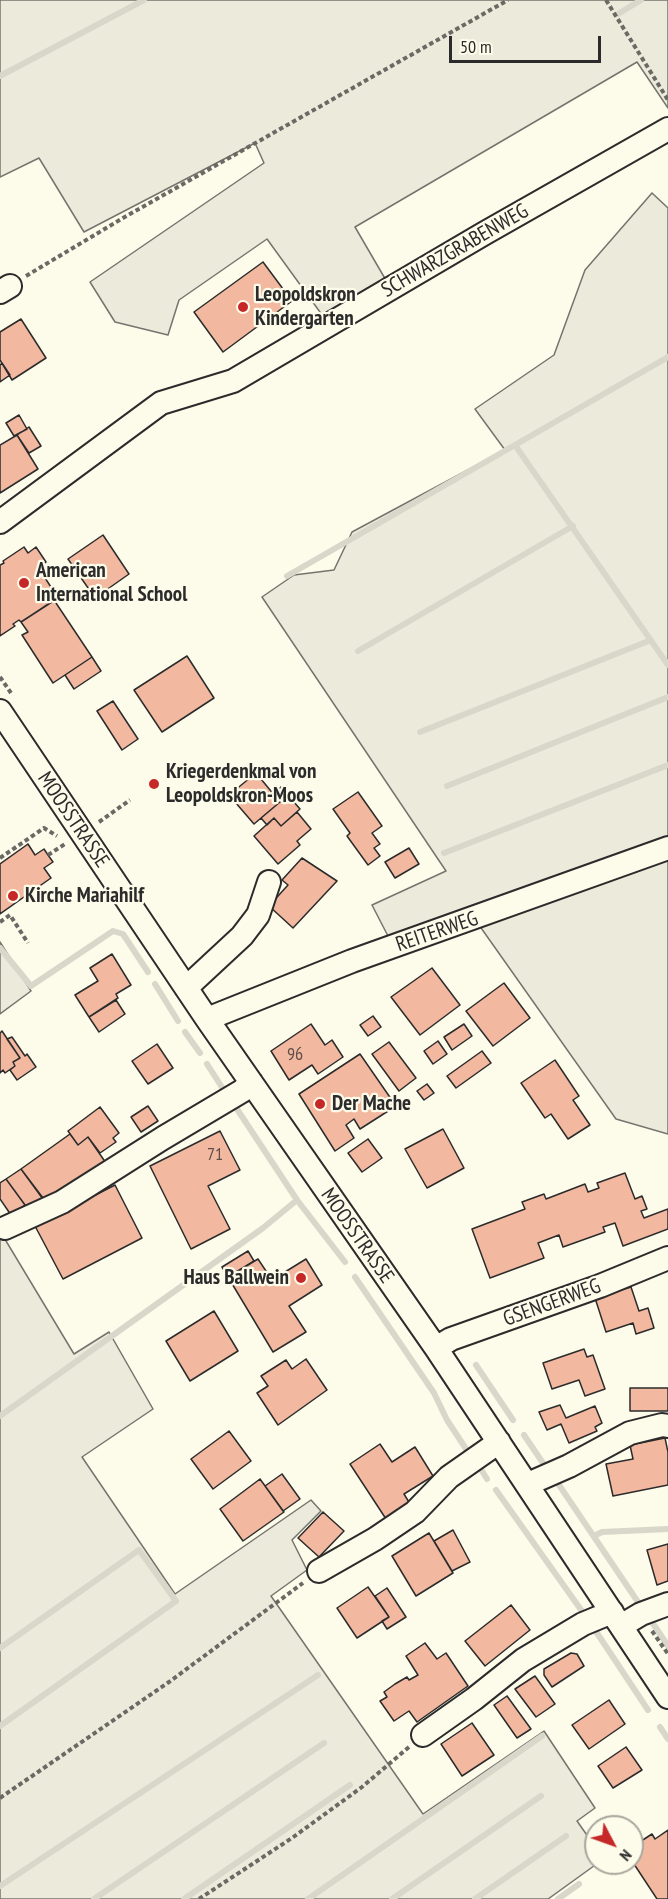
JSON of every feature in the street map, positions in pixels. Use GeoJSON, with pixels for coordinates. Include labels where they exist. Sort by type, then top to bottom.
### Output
{"type":"FeatureCollection","features":[{"type":"Feature","properties":{"kind":"street","name":"SCHWARZGRABENWEG"},"geometry":{"type":"LineString","coordinates":[[0,522],[161,403],[233,381],[668,129]]}},
{"type":"Feature","properties":{"kind":"street","name":"MOOSSTRASSE"},"geometry":{"type":"LineString","coordinates":[[0,711],[207,1019],[528,1484],[668,1697]]}},
{"type":"Feature","properties":{"kind":"street","name":"REITERWEG"},"geometry":{"type":"LineString","coordinates":[[207,1019],[352,961],[668,848]]}},
{"type":"Feature","properties":{"kind":"street"},"geometry":{"type":"LineString","coordinates":[[186,988],[242,936],[258,915],[269,882]]}},
{"type":"Feature","properties":{"kind":"street"},"geometry":{"type":"LineString","coordinates":[[5,1228],[62,1202],[242,1091],[251,1082]]}},
{"type":"Feature","properties":{"kind":"street","name":"GSENGERWEG"},"geometry":{"type":"LineString","coordinates":[[435,1348],[451,1339],[600,1286],[668,1258]]}},
{"type":"Feature","properties":{"kind":"street"},"geometry":{"type":"LineString","coordinates":[[528,1484],[569,1466],[630,1433],[662,1425],[668,1426]]}},
{"type":"Feature","properties":{"kind":"street"},"geometry":{"type":"LineString","coordinates":[[319,1570],[375,1539],[415,1512],[449,1478],[499,1443]]}},
{"type":"Feature","properties":{"kind":"street"},"geometry":{"type":"LineString","coordinates":[[423,1735],[524,1660],[583,1624],[641,1614],[668,1604]]}},
{"type":"Feature","properties":{"kind":"path"},"geometry":{"type":"LineString","coordinates":[[5,289],[123,218],[508,0]]}},
{"type":"Feature","properties":{"kind":"path"},"geometry":{"type":"LineString","coordinates":[[606,0],[668,100]]}},
{"type":"Feature","properties":{"kind":"path"},"geometry":{"type":"LineString","coordinates":[[0,858],[44,828],[68,842]]}},
{"type":"Feature","properties":{"kind":"path"},"geometry":{"type":"LineString","coordinates":[[0,922],[10,915],[28,943]]}},
{"type":"Feature","properties":{"kind":"path"},"geometry":{"type":"LineString","coordinates":[[0,1798],[169,1682],[319,1570]]}},
{"type":"Feature","properties":{"kind":"path"},"geometry":{"type":"LineString","coordinates":[[199,1899],[292,1838],[362,1787],[423,1735]]}},
{"type":"Feature","properties":{"kind":"shaded area"},"geometry":{"type":"Polygon","coordinates":[[[0,0],[668,0],[668,108],[637,62],[355,227],[387,282],[325,319],[267,239],[179,300],[168,335],[115,322],[90,282],[264,163],[255,143],[84,232],[39,158],[0,177],[0,0]]]}},
{"type":"Feature","properties":{"kind":"shaded area"},"geometry":{"type":"Polygon","coordinates":[[[652,193],[668,208],[668,1134],[616,1119],[467,908],[389,938],[372,905],[446,871],[262,597],[294,575],[334,570],[352,532],[505,450],[475,409],[554,355],[585,270],[652,193]]]}},
{"type":"Feature","properties":{"kind":"shaded area"},"geometry":{"type":"Polygon","coordinates":[[[0,942],[31,991],[0,1014],[0,942]]]}},
{"type":"Feature","properties":{"kind":"shaded area"},"geometry":{"type":"Polygon","coordinates":[[[0,1231],[74,1354],[109,1332],[153,1409],[82,1457],[175,1594],[311,1500],[321,1511],[292,1540],[307,1570],[271,1596],[423,1814],[544,1731],[595,1808],[577,1821],[584,1831],[584,1873],[548,1899],[0,1899],[0,1231]]]}},
{"type":"Feature","properties":{"kind":"building","name":"Leopoldskron Kindergarten"},"geometry":{"type":"Polygon","coordinates":[[[263,262],[292,301],[223,352],[194,312],[263,262]]]}},
{"type":"Feature","properties":{"kind":"building"},"geometry":{"type":"Polygon","coordinates":[[[21,319],[46,358],[12,380],[0,360],[0,332],[21,319]]]}},
{"type":"Feature","properties":{"kind":"building"},"geometry":{"type":"Polygon","coordinates":[[[2,363],[10,375],[0,382],[0,365],[2,363]]]}},
{"type":"Feature","properties":{"kind":"building"},"geometry":{"type":"Polygon","coordinates":[[[19,415],[27,429],[14,436],[6,423],[19,415]]]}},
{"type":"Feature","properties":{"kind":"building"},"geometry":{"type":"Polygon","coordinates":[[[29,427],[41,446],[29,453],[17,435],[29,427]]]}},
{"type":"Feature","properties":{"kind":"building"},"geometry":{"type":"Polygon","coordinates":[[[17,435],[38,469],[0,493],[0,445],[17,435]]]}},
{"type":"Feature","properties":{"kind":"building"},"geometry":{"type":"Polygon","coordinates":[[[103,535],[129,574],[95,598],[68,559],[103,535]]]}},
{"type":"Feature","properties":{"kind":"building","name":"American International School"},"geometry":{"type":"Polygon","coordinates":[[[24,547],[28,553],[36,547],[46,562],[38,567],[58,598],[21,622],[19,620],[13,624],[15,626],[0,636],[0,565],[24,547]]]}},
{"type":"Feature","properties":{"kind":"building"},"geometry":{"type":"Polygon","coordinates":[[[54,600],[92,657],[53,683],[22,635],[28,632],[21,622],[54,600]]]}},
{"type":"Feature","properties":{"kind":"building"},"geometry":{"type":"Polygon","coordinates":[[[187,656],[214,698],[162,732],[134,690],[187,656]]]}},
{"type":"Feature","properties":{"kind":"building"},"geometry":{"type":"Polygon","coordinates":[[[92,657],[101,671],[74,689],[65,675],[92,657]]]}},
{"type":"Feature","properties":{"kind":"building"},"geometry":{"type":"Polygon","coordinates":[[[113,701],[138,739],[122,750],[97,711],[113,701]]]}},
{"type":"Feature","properties":{"kind":"building"},"geometry":{"type":"Polygon","coordinates":[[[256,773],[280,802],[254,824],[229,795],[256,773]]]}},
{"type":"Feature","properties":{"kind":"building"},"geometry":{"type":"Polygon","coordinates":[[[281,787],[300,809],[281,826],[274,818],[267,825],[261,818],[280,802],[274,794],[281,787]]]}},
{"type":"Feature","properties":{"kind":"building"},"geometry":{"type":"Polygon","coordinates":[[[358,792],[382,826],[372,833],[380,844],[374,848],[380,856],[368,865],[347,836],[350,833],[333,809],[358,792]]]}},
{"type":"Feature","properties":{"kind":"building"},"geometry":{"type":"Polygon","coordinates":[[[297,812],[311,829],[297,841],[300,845],[278,864],[254,836],[274,818],[281,826],[297,812]]]}},
{"type":"Feature","properties":{"kind":"building","name":"Kirche Mariahilf"},"geometry":{"type":"Polygon","coordinates":[[[28,844],[35,855],[44,849],[53,862],[44,868],[51,878],[0,914],[0,864],[28,844]]]}},
{"type":"Feature","properties":{"kind":"building"},"geometry":{"type":"Polygon","coordinates":[[[409,848],[419,864],[395,878],[385,862],[409,848]]]}},
{"type":"Feature","properties":{"kind":"building"},"geometry":{"type":"Polygon","coordinates":[[[302,858],[337,881],[293,928],[269,906],[288,885],[282,880],[302,858]]]}},
{"type":"Feature","properties":{"kind":"building"},"geometry":{"type":"Polygon","coordinates":[[[112,954],[131,985],[116,994],[118,998],[89,1017],[75,995],[98,981],[90,968],[112,954]]]}},
{"type":"Feature","properties":{"kind":"building"},"geometry":{"type":"Polygon","coordinates":[[[432,968],[460,1005],[420,1035],[391,997],[432,968]]]}},
{"type":"Feature","properties":{"kind":"building"},"geometry":{"type":"Polygon","coordinates":[[[504,983],[530,1018],[493,1046],[466,1011],[504,983]]]}},
{"type":"Feature","properties":{"kind":"building"},"geometry":{"type":"Polygon","coordinates":[[[116,1000],[125,1014],[99,1032],[89,1017],[116,1000]]]}},
{"type":"Feature","properties":{"kind":"building"},"geometry":{"type":"Polygon","coordinates":[[[373,1016],[381,1027],[368,1036],[360,1025],[373,1016]]]}},
{"type":"Feature","properties":{"kind":"building"},"geometry":{"type":"Polygon","coordinates":[[[311,1024],[325,1045],[332,1040],[343,1057],[318,1074],[312,1065],[289,1080],[271,1051],[311,1024]]]}},
{"type":"Feature","properties":{"kind":"building"},"geometry":{"type":"Polygon","coordinates":[[[464,1024],[472,1036],[452,1050],[444,1037],[464,1024]]]}},
{"type":"Feature","properties":{"kind":"building"},"geometry":{"type":"Polygon","coordinates":[[[2,1031],[20,1058],[13,1062],[15,1066],[5,1073],[3,1070],[0,1073],[0,1033],[2,1031]]]}},
{"type":"Feature","properties":{"kind":"building"},"geometry":{"type":"Polygon","coordinates":[[[12,1037],[36,1067],[17,1080],[10,1070],[15,1066],[13,1062],[20,1058],[7,1039],[12,1037]]]}},
{"type":"Feature","properties":{"kind":"building"},"geometry":{"type":"Polygon","coordinates":[[[438,1041],[447,1054],[433,1064],[424,1051],[438,1041]]]}},
{"type":"Feature","properties":{"kind":"building"},"geometry":{"type":"Polygon","coordinates":[[[389,1042],[416,1078],[399,1091],[372,1054],[389,1042]]]}},
{"type":"Feature","properties":{"kind":"building"},"geometry":{"type":"Polygon","coordinates":[[[157,1044],[173,1068],[148,1084],[132,1061],[157,1044]]]}},
{"type":"Feature","properties":{"kind":"building"},"geometry":{"type":"Polygon","coordinates":[[[482,1051],[491,1063],[456,1088],[447,1076],[482,1051]]]}},
{"type":"Feature","properties":{"kind":"building"},"geometry":{"type":"Polygon","coordinates":[[[360,1054],[396,1106],[360,1129],[354,1119],[346,1125],[354,1138],[335,1151],[299,1094],[360,1054]]]}},
{"type":"Feature","properties":{"kind":"building"},"geometry":{"type":"Polygon","coordinates":[[[555,1060],[579,1096],[573,1100],[590,1125],[568,1139],[551,1114],[545,1118],[521,1083],[555,1060]]]}},
{"type":"Feature","properties":{"kind":"building"},"geometry":{"type":"Polygon","coordinates":[[[427,1084],[434,1093],[424,1100],[417,1091],[427,1084]]]}},
{"type":"Feature","properties":{"kind":"building"},"geometry":{"type":"Polygon","coordinates":[[[148,1106],[158,1121],[141,1132],[131,1117],[148,1106]]]}},
{"type":"Feature","properties":{"kind":"building"},"geometry":{"type":"Polygon","coordinates":[[[100,1107],[119,1133],[113,1138],[116,1142],[100,1153],[88,1137],[78,1145],[68,1131],[100,1107]]]}},
{"type":"Feature","properties":{"kind":"building"},"geometry":{"type":"Polygon","coordinates":[[[443,1129],[464,1168],[427,1188],[405,1149],[443,1129]]]}},
{"type":"Feature","properties":{"kind":"building"},"geometry":{"type":"Polygon","coordinates":[[[220,1131],[240,1170],[208,1186],[230,1229],[191,1249],[150,1166],[220,1131]]]}},
{"type":"Feature","properties":{"kind":"building"},"geometry":{"type":"Polygon","coordinates":[[[70,1134],[78,1145],[88,1137],[106,1163],[48,1206],[21,1169],[70,1134]]]}},
{"type":"Feature","properties":{"kind":"building"},"geometry":{"type":"Polygon","coordinates":[[[368,1139],[382,1158],[362,1172],[348,1153],[368,1139]]]}},
{"type":"Feature","properties":{"kind":"building"},"geometry":{"type":"Polygon","coordinates":[[[21,1169],[43,1198],[28,1209],[6,1179],[21,1169]]]}},
{"type":"Feature","properties":{"kind":"building"},"geometry":{"type":"Polygon","coordinates":[[[625,1173],[635,1199],[642,1196],[647,1209],[641,1211],[644,1218],[668,1209],[668,1229],[623,1246],[615,1223],[603,1227],[605,1232],[563,1247],[559,1235],[538,1243],[544,1258],[490,1278],[472,1229],[525,1209],[522,1202],[544,1194],[546,1199],[585,1184],[588,1192],[599,1188],[597,1183],[625,1173]]]}},
{"type":"Feature","properties":{"kind":"building"},"geometry":{"type":"Polygon","coordinates":[[[6,1179],[25,1205],[11,1215],[0,1199],[0,1183],[6,1179]]]}},
{"type":"Feature","properties":{"kind":"building"},"geometry":{"type":"Polygon","coordinates":[[[115,1185],[142,1238],[63,1279],[35,1226],[115,1185]]]}},
{"type":"Feature","properties":{"kind":"building"},"geometry":{"type":"Polygon","coordinates":[[[248,1251],[254,1261],[228,1277],[222,1267],[248,1251]]]}},
{"type":"Feature","properties":{"kind":"building"},"geometry":{"type":"Polygon","coordinates":[[[258,1259],[272,1280],[306,1259],[322,1285],[289,1306],[306,1332],[273,1352],[228,1277],[258,1259]]]}},
{"type":"Feature","properties":{"kind":"building"},"geometry":{"type":"Polygon","coordinates":[[[631,1287],[639,1311],[648,1308],[654,1328],[636,1334],[633,1323],[606,1332],[595,1298],[631,1287]]]}},
{"type":"Feature","properties":{"kind":"building"},"geometry":{"type":"Polygon","coordinates":[[[214,1311],[238,1351],[190,1381],[166,1341],[214,1311]]]}},
{"type":"Feature","properties":{"kind":"building"},"geometry":{"type":"Polygon","coordinates":[[[584,1349],[587,1357],[593,1355],[605,1389],[585,1396],[579,1380],[552,1389],[543,1363],[584,1349]]]}},
{"type":"Feature","properties":{"kind":"building"},"geometry":{"type":"Polygon","coordinates":[[[306,1359],[327,1390],[278,1425],[257,1393],[268,1386],[261,1376],[286,1360],[292,1369],[306,1359]]]}},
{"type":"Feature","properties":{"kind":"building"},"geometry":{"type":"Polygon","coordinates":[[[630,1388],[668,1388],[668,1411],[630,1411],[630,1388]]]}},
{"type":"Feature","properties":{"kind":"building"},"geometry":{"type":"Polygon","coordinates":[[[560,1405],[566,1418],[595,1406],[602,1423],[595,1427],[597,1431],[569,1443],[561,1424],[547,1430],[539,1412],[560,1405]]]}},
{"type":"Feature","properties":{"kind":"building"},"geometry":{"type":"Polygon","coordinates":[[[229,1431],[251,1461],[213,1489],[191,1459],[229,1431]]]}},
{"type":"Feature","properties":{"kind":"building"},"geometry":{"type":"Polygon","coordinates":[[[665,1438],[668,1452],[668,1485],[613,1496],[606,1464],[633,1459],[630,1445],[665,1438]]]}},
{"type":"Feature","properties":{"kind":"building"},"geometry":{"type":"Polygon","coordinates":[[[380,1444],[392,1462],[415,1447],[433,1476],[404,1494],[412,1507],[388,1522],[350,1464],[380,1444]]]}},
{"type":"Feature","properties":{"kind":"building"},"geometry":{"type":"Polygon","coordinates":[[[282,1474],[300,1499],[283,1511],[265,1486],[282,1474]]]}},
{"type":"Feature","properties":{"kind":"building"},"geometry":{"type":"Polygon","coordinates":[[[260,1479],[284,1512],[243,1541],[220,1509],[260,1479]]]}},
{"type":"Feature","properties":{"kind":"building"},"geometry":{"type":"Polygon","coordinates":[[[323,1512],[344,1531],[319,1557],[298,1538],[323,1512]]]}},
{"type":"Feature","properties":{"kind":"building"},"geometry":{"type":"Polygon","coordinates":[[[453,1530],[470,1562],[452,1571],[434,1541],[453,1530]]]}},
{"type":"Feature","properties":{"kind":"building"},"geometry":{"type":"Polygon","coordinates":[[[429,1533],[453,1573],[416,1596],[392,1556],[429,1533]]]}},
{"type":"Feature","properties":{"kind":"building"},"geometry":{"type":"Polygon","coordinates":[[[668,1544],[668,1581],[657,1585],[647,1550],[668,1544]]]}},
{"type":"Feature","properties":{"kind":"building"},"geometry":{"type":"Polygon","coordinates":[[[368,1587],[389,1617],[357,1638],[337,1608],[368,1587]]]}},
{"type":"Feature","properties":{"kind":"building"},"geometry":{"type":"Polygon","coordinates":[[[387,1588],[406,1617],[387,1629],[382,1621],[389,1617],[375,1596],[387,1588]]]}},
{"type":"Feature","properties":{"kind":"building"},"geometry":{"type":"Polygon","coordinates":[[[511,1605],[530,1630],[485,1666],[465,1641],[511,1605]]]}},
{"type":"Feature","properties":{"kind":"building"},"geometry":{"type":"Polygon","coordinates":[[[425,1643],[437,1659],[446,1653],[468,1686],[417,1722],[409,1711],[394,1721],[380,1701],[387,1697],[384,1692],[395,1684],[407,1677],[409,1680],[418,1675],[406,1656],[425,1643]]]}},
{"type":"Feature","properties":{"kind":"building"},"geometry":{"type":"Polygon","coordinates":[[[571,1653],[577,1654],[584,1666],[552,1687],[544,1675],[544,1669],[571,1653]]]}},
{"type":"Feature","properties":{"kind":"building"},"geometry":{"type":"Polygon","coordinates":[[[535,1676],[555,1704],[536,1717],[515,1689],[535,1676]]]}},
{"type":"Feature","properties":{"kind":"building"},"geometry":{"type":"Polygon","coordinates":[[[507,1696],[531,1729],[517,1738],[494,1705],[507,1696]]]}},
{"type":"Feature","properties":{"kind":"building"},"geometry":{"type":"Polygon","coordinates":[[[609,1700],[625,1724],[589,1749],[572,1725],[609,1700]]]}},
{"type":"Feature","properties":{"kind":"building"},"geometry":{"type":"Polygon","coordinates":[[[472,1723],[494,1755],[462,1776],[441,1744],[472,1723]]]}},
{"type":"Feature","properties":{"kind":"building"},"geometry":{"type":"Polygon","coordinates":[[[626,1747],[642,1770],[613,1788],[598,1766],[626,1747]]]}},
{"type":"Feature","properties":{"kind":"building"},"geometry":{"type":"Polygon","coordinates":[[[668,1830],[668,1899],[657,1899],[641,1875],[644,1875],[644,1839],[652,1834],[655,1839],[668,1830]]]}},
{"type":"Feature","properties":{"kind":"waterway"},"geometry":{"type":"LineString","coordinates":[[0,76],[144,0]]}},
{"type":"Feature","properties":{"kind":"waterway"},"geometry":{"type":"LineString","coordinates":[[618,14],[641,0]]}},
{"type":"Feature","properties":{"kind":"waterway"},"geometry":{"type":"LineString","coordinates":[[287,576],[668,357]]}},
{"type":"Feature","properties":{"kind":"waterway"},"geometry":{"type":"LineString","coordinates":[[515,445],[668,665]]}},
{"type":"Feature","properties":{"kind":"waterway"},"geometry":{"type":"LineString","coordinates":[[358,651],[573,526]]}},
{"type":"Feature","properties":{"kind":"waterway"},"geometry":{"type":"LineString","coordinates":[[420,732],[651,640]]}},
{"type":"Feature","properties":{"kind":"waterway"},"geometry":{"type":"LineString","coordinates":[[447,786],[668,697]]}},
{"type":"Feature","properties":{"kind":"waterway"},"geometry":{"type":"LineString","coordinates":[[444,853],[668,765]]}},
{"type":"Feature","properties":{"kind":"waterway"},"geometry":{"type":"LineString","coordinates":[[0,948],[31,986],[113,931],[123,934],[148,972]]}},
{"type":"Feature","properties":{"kind":"waterway"},"geometry":{"type":"LineString","coordinates":[[155,984],[178,1021]]}},
{"type":"Feature","properties":{"kind":"waterway"},"geometry":{"type":"LineString","coordinates":[[185,1032],[200,1053]]}},
{"type":"Feature","properties":{"kind":"waterway"},"geometry":{"type":"LineString","coordinates":[[207,1064],[225,1092]]}},
{"type":"Feature","properties":{"kind":"waterway"},"geometry":{"type":"LineString","coordinates":[[235,1106],[297,1200],[345,1262]]}},
{"type":"Feature","properties":{"kind":"waterway"},"geometry":{"type":"LineString","coordinates":[[0,1416],[263,1228],[297,1200]]}},
{"type":"Feature","properties":{"kind":"waterway"},"geometry":{"type":"LineString","coordinates":[[355,1277],[434,1393],[447,1420],[470,1455]]}},
{"type":"Feature","properties":{"kind":"waterway"},"geometry":{"type":"LineString","coordinates":[[476,1365],[513,1420]]}},
{"type":"Feature","properties":{"kind":"waterway"},"geometry":{"type":"LineString","coordinates":[[524,1435],[545,1466]]}},
{"type":"Feature","properties":{"kind":"waterway"},"geometry":{"type":"LineString","coordinates":[[479,1466],[487,1479]]}},
{"type":"Feature","properties":{"kind":"waterway"},"geometry":{"type":"LineString","coordinates":[[555,1479],[640,1605]]}},
{"type":"Feature","properties":{"kind":"waterway"},"geometry":{"type":"LineString","coordinates":[[496,1490],[584,1614]]}},
{"type":"Feature","properties":{"kind":"waterway"},"geometry":{"type":"LineString","coordinates":[[594,1536],[602,1532],[668,1529]]}},
{"type":"Feature","properties":{"kind":"waterway"},"geometry":{"type":"LineString","coordinates":[[0,1648],[139,1550],[176,1601],[0,1726]]}},
{"type":"Feature","properties":{"kind":"waterway"},"geometry":{"type":"LineString","coordinates":[[652,1622],[668,1646]]}},
{"type":"Feature","properties":{"kind":"waterway"},"geometry":{"type":"LineString","coordinates":[[595,1630],[648,1710]]}},
{"type":"Feature","properties":{"kind":"waterway"},"geometry":{"type":"LineString","coordinates":[[0,1886],[318,1675]]}},
{"type":"Feature","properties":{"kind":"waterway"},"geometry":{"type":"LineString","coordinates":[[660,1727],[668,1739]]}},
{"type":"Feature","properties":{"kind":"waterway"},"geometry":{"type":"LineString","coordinates":[[308,1899],[542,1736]]}},
{"type":"Feature","properties":{"kind":"waterway"},"geometry":{"type":"LineString","coordinates":[[94,1899],[324,1743]]}},
{"type":"Feature","properties":{"kind":"waterway"},"geometry":{"type":"LineString","coordinates":[[184,1899],[350,1785]]}},
{"type":"Feature","properties":{"kind":"waterway"},"geometry":{"type":"LineString","coordinates":[[392,1899],[541,1796]]}},
{"type":"Feature","properties":{"kind":"waterway"},"geometry":{"type":"LineString","coordinates":[[475,1899],[566,1836]]}},
{"type":"Feature","properties":{"kind":"waterway"},"geometry":{"type":"LineString","coordinates":[[558,1899],[579,1884]]}},
{"type":"Feature","properties":{"kind":"place","name":"Leopoldskron Kindergarten"},"geometry":{"type":"Point","coordinates":[243,307]}},
{"type":"Feature","properties":{"kind":"place","name":"American International School"},"geometry":{"type":"Point","coordinates":[24,583]}},
{"type":"Feature","properties":{"kind":"place","name":"Kriegerdenkmal von Leopoldskron-Moos"},"geometry":{"type":"Point","coordinates":[154,784]}},
{"type":"Feature","properties":{"kind":"place","name":"Kirche Mariahilf"},"geometry":{"type":"Point","coordinates":[13,896]}},
{"type":"Feature","properties":{"kind":"place","name":"Der Mache"},"geometry":{"type":"Point","coordinates":[320,1104]}},
{"type":"Feature","properties":{"kind":"place","name":"Haus Ballwein"},"geometry":{"type":"Point","coordinates":[301,1278]}}]}
